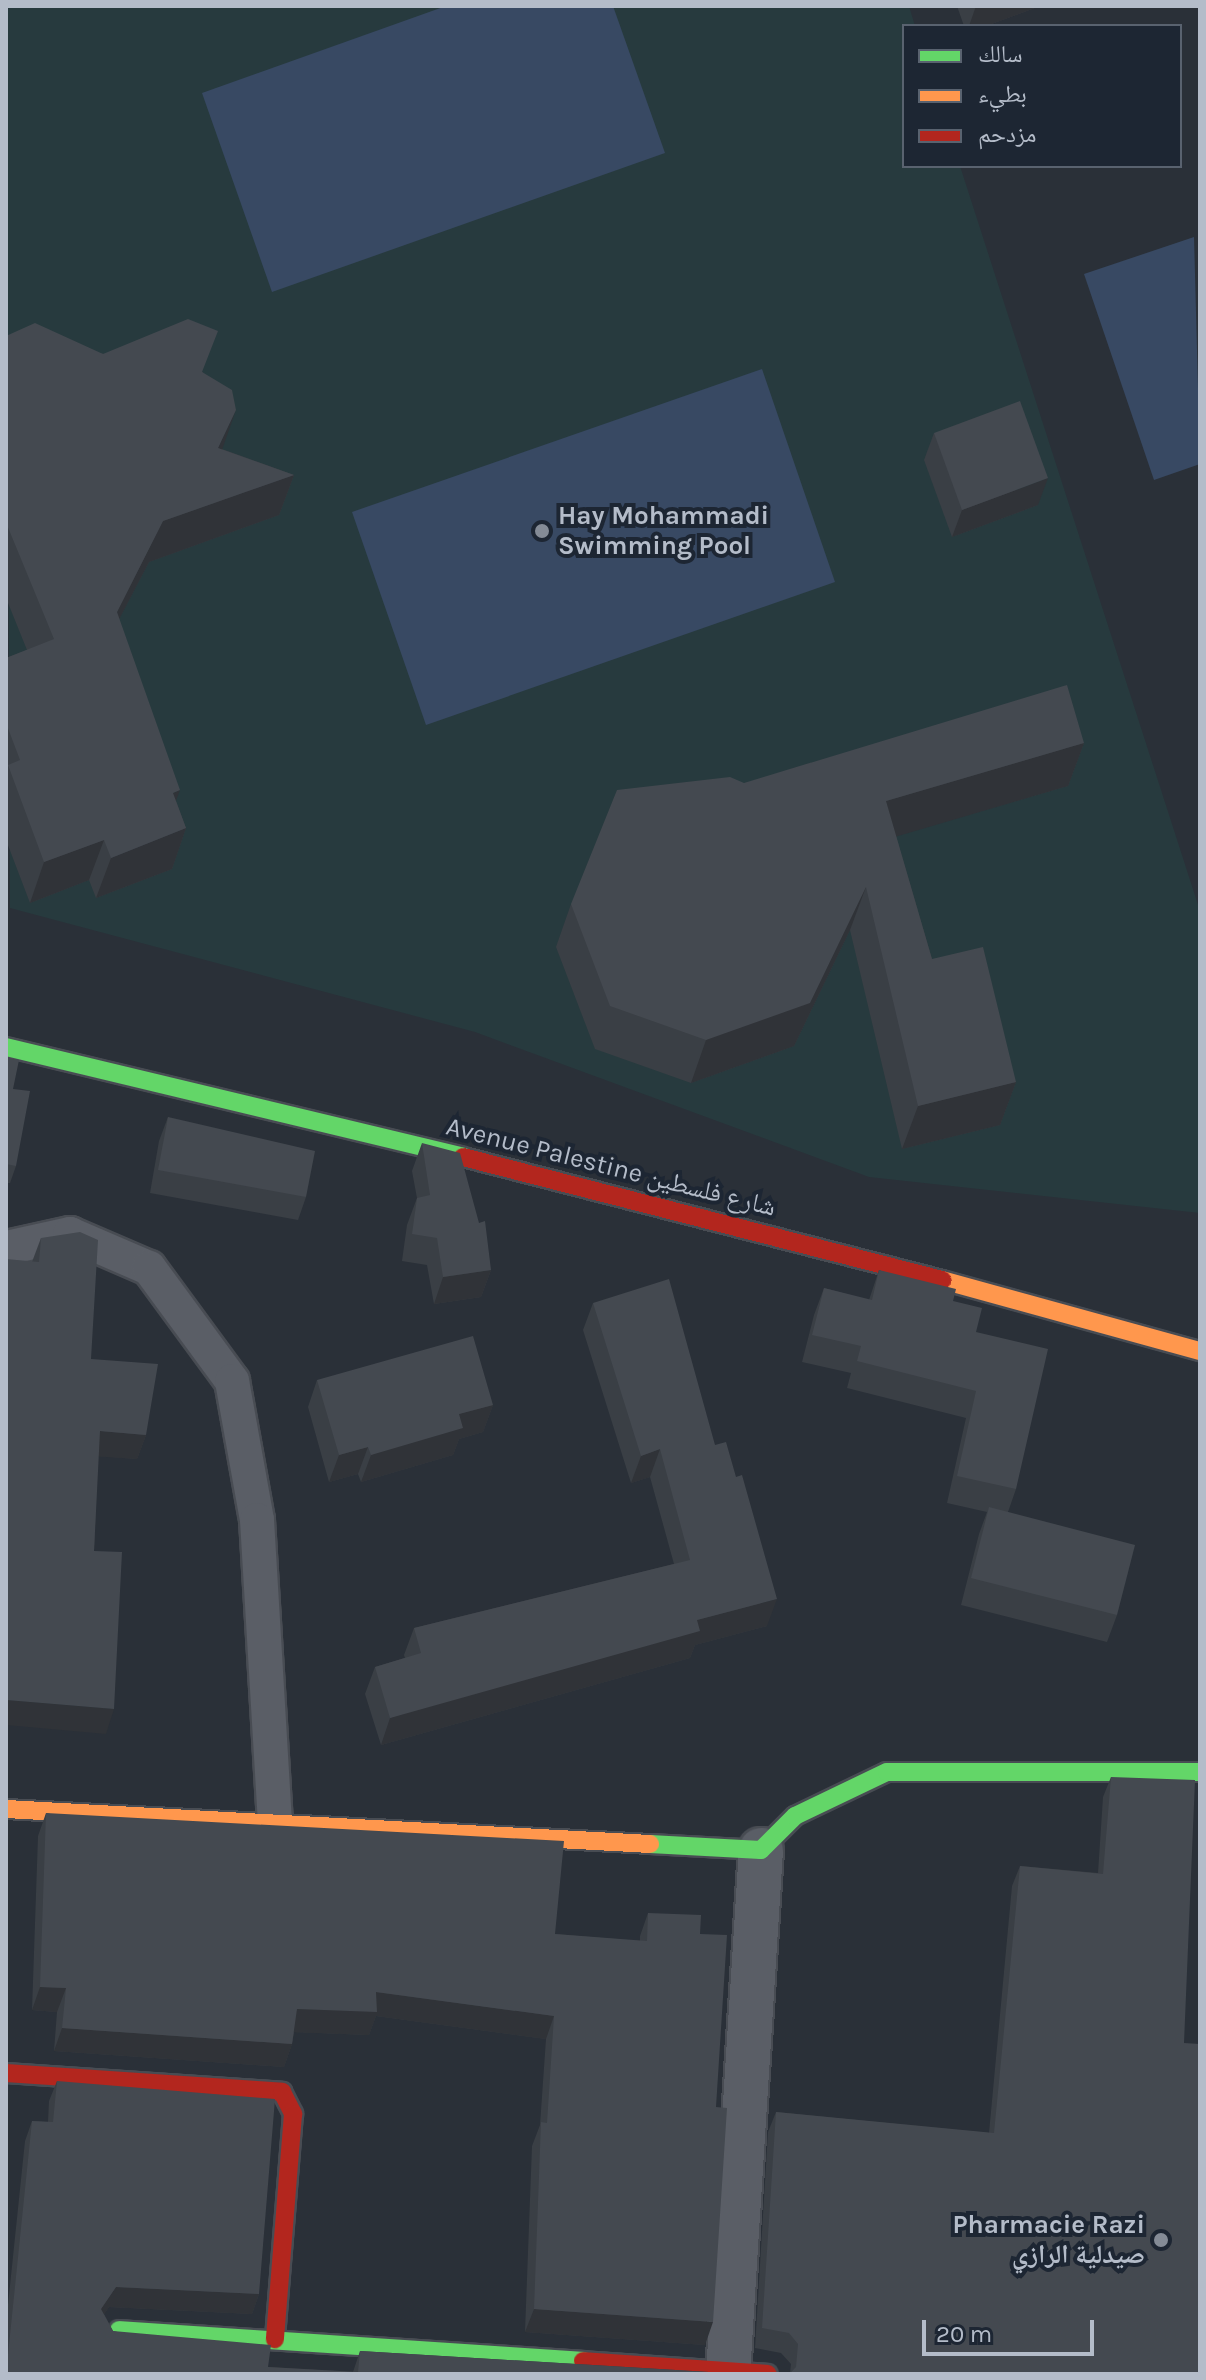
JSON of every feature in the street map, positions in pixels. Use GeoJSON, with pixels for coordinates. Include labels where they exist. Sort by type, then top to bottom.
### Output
{"type":"FeatureCollection","features":[{"type":"Feature","properties":{"kind":"street","name":"Avenue Palestine شارع فلسطين"},"geometry":{"type":"LineString","coordinates":[[6,1047],[729,1221],[1200,1351]]}},
{"type":"Feature","properties":{"kind":"street"},"geometry":{"type":"LineString","coordinates":[[119,2330],[741,2374],[761,1850],[795,1816],[887,1772],[1200,1772]]}},
{"type":"Feature","properties":{"kind":"street"},"geometry":{"type":"LineString","coordinates":[[6,1809],[761,1850]]}},
{"type":"Feature","properties":{"kind":"street"},"geometry":{"type":"LineString","coordinates":[[6,2073],[282,2092],[293,2114],[275,2339]]}},
{"type":"Feature","properties":{"kind":"lane"},"geometry":{"type":"LineString","coordinates":[[6,1248],[70,1234],[149,1268],[232,1381],[257,1520],[275,1825]]}},
{"type":"Feature","properties":{"kind":"green space","name":"Hay Mohammadi Swimming Pool"},"geometry":{"type":"Polygon","coordinates":[[[6,6],[909,6],[914,24],[902,24],[902,168],[961,168],[1200,911],[1200,1213],[869,1177],[475,1032],[10,908],[6,6]]]}},
{"type":"Feature","properties":{"kind":"water"},"geometry":{"type":"Polygon","coordinates":[[[446,6],[613,6],[665,153],[272,292],[202,93],[446,6]]]}},
{"type":"Feature","properties":{"kind":"water"},"geometry":{"type":"Polygon","coordinates":[[[1194,237],[1200,464],[1154,480],[1084,274],[1194,237]]]}},
{"type":"Feature","properties":{"kind":"water"},"geometry":{"type":"Polygon","coordinates":[[[762,369],[835,582],[426,725],[352,512],[762,369]]]}},
{"type":"Feature","properties":{"kind":"building"},"geometry":{"type":"Polygon","coordinates":[[[188,319],[218,331],[202,372],[232,390],[236,410],[218,448],[294,475],[163,521],[117,612],[180,790],[173,793],[186,828],[111,858],[104,840],[44,862],[8,765],[20,760],[6,723],[6,658],[54,639],[6,525],[6,336],[35,323],[103,354],[188,319]]]}},
{"type":"Feature","properties":{"kind":"building"},"geometry":{"type":"Polygon","coordinates":[[[1020,401],[1048,478],[962,510],[934,433],[1020,401]]]}},
{"type":"Feature","properties":{"kind":"building"},"geometry":{"type":"Polygon","coordinates":[[[1067,685],[1084,743],[886,801],[932,959],[983,947],[1016,1082],[918,1106],[866,887],[810,1003],[706,1040],[610,1006],[571,904],[617,790],[730,777],[744,783],[1067,685]]]}},
{"type":"Feature","properties":{"kind":"building"},"geometry":{"type":"Polygon","coordinates":[[[6,1058],[19,1060],[13,1089],[30,1091],[16,1166],[6,1164],[6,1058]]]}},
{"type":"Feature","properties":{"kind":"building"},"geometry":{"type":"Polygon","coordinates":[[[168,1117],[315,1151],[306,1197],[158,1170],[168,1117]]]}},
{"type":"Feature","properties":{"kind":"building"},"geometry":{"type":"Polygon","coordinates":[[[422,1143],[460,1153],[479,1223],[485,1221],[491,1270],[443,1277],[437,1238],[412,1234],[417,1198],[430,1195],[422,1143]]]}},
{"type":"Feature","properties":{"kind":"building"},"geometry":{"type":"Polygon","coordinates":[[[80,1232],[98,1240],[91,1359],[158,1364],[146,1435],[100,1431],[94,1551],[122,1552],[114,1709],[6,1700],[6,1259],[39,1262],[41,1238],[80,1232]]]}},
{"type":"Feature","properties":{"kind":"building"},"geometry":{"type":"Polygon","coordinates":[[[879,1270],[956,1289],[953,1301],[982,1308],[976,1332],[1048,1349],[1016,1489],[957,1476],[976,1391],[857,1361],[861,1346],[812,1335],[824,1288],[872,1300],[879,1270]]]}},
{"type":"Feature","properties":{"kind":"building"},"geometry":{"type":"Polygon","coordinates":[[[669,1279],[715,1445],[726,1442],[736,1477],[742,1475],[777,1599],[697,1620],[700,1631],[390,1718],[375,1667],[421,1653],[414,1628],[690,1560],[660,1449],[641,1456],[593,1303],[669,1279]]]}},
{"type":"Feature","properties":{"kind":"building"},"geometry":{"type":"Polygon","coordinates":[[[473,1336],[493,1405],[459,1414],[463,1428],[371,1455],[368,1447],[339,1455],[317,1380],[473,1336]]]}},
{"type":"Feature","properties":{"kind":"building"},"geometry":{"type":"Polygon","coordinates":[[[989,1507],[1135,1545],[1117,1615],[971,1578],[989,1507]]]}},
{"type":"Feature","properties":{"kind":"building"},"geometry":{"type":"Polygon","coordinates":[[[1111,1777],[1195,1780],[1184,2043],[1200,2044],[1200,2374],[789,2374],[796,2367],[798,2344],[789,2333],[762,2328],[776,2112],[994,2133],[1020,1866],[1103,1874],[1111,1777]]]}},
{"type":"Feature","properties":{"kind":"building"},"geometry":{"type":"Polygon","coordinates":[[[46,1813],[564,1841],[555,1934],[647,1941],[648,1913],[701,1915],[700,1934],[727,1935],[716,2107],[727,2108],[713,2322],[534,2309],[541,2122],[547,2123],[554,2016],[376,1992],[377,2012],[297,2009],[292,2044],[62,2028],[66,1988],[40,1987],[46,1813]]]}},
{"type":"Feature","properties":{"kind":"building"},"geometry":{"type":"Polygon","coordinates":[[[57,2081],[275,2099],[259,2294],[116,2287],[101,2309],[113,2331],[271,2345],[268,2367],[358,2372],[360,2351],[742,2374],[6,2374],[32,2121],[53,2122],[57,2081]]]}},
{"type":"Feature","properties":{"kind":"traffic: fast"},"geometry":{"type":"LineString","coordinates":[[6,1047],[463,1157]]}},
{"type":"Feature","properties":{"kind":"traffic: fast"},"geometry":{"type":"LineString","coordinates":[[650,1844],[761,1850],[795,1816],[887,1772],[1200,1772]]}},
{"type":"Feature","properties":{"kind":"traffic: fast"},"geometry":{"type":"LineString","coordinates":[[119,2330],[583,2361]]}},
{"type":"Feature","properties":{"kind":"traffic: slow"},"geometry":{"type":"LineString","coordinates":[[942,1280],[1200,1351]]}},
{"type":"Feature","properties":{"kind":"traffic: slow"},"geometry":{"type":"LineString","coordinates":[[6,1809],[650,1844]]}},
{"type":"Feature","properties":{"kind":"traffic: jam"},"geometry":{"type":"LineString","coordinates":[[463,1157],[942,1280]]}},
{"type":"Feature","properties":{"kind":"traffic: jam"},"geometry":{"type":"LineString","coordinates":[[6,2073],[282,2092],[293,2114],[275,2339]]}},
{"type":"Feature","properties":{"kind":"traffic: jam"},"geometry":{"type":"LineString","coordinates":[[583,2361],[768,2374]]}},
{"type":"Feature","properties":{"kind":"place","name":"Hay Mohammadi Swimming Pool"},"geometry":{"type":"Point","coordinates":[542,531]}},
{"type":"Feature","properties":{"kind":"place","name":"Pharmacie Razi صيدلية الرازي"},"geometry":{"type":"Point","coordinates":[1161,2240]}}]}
